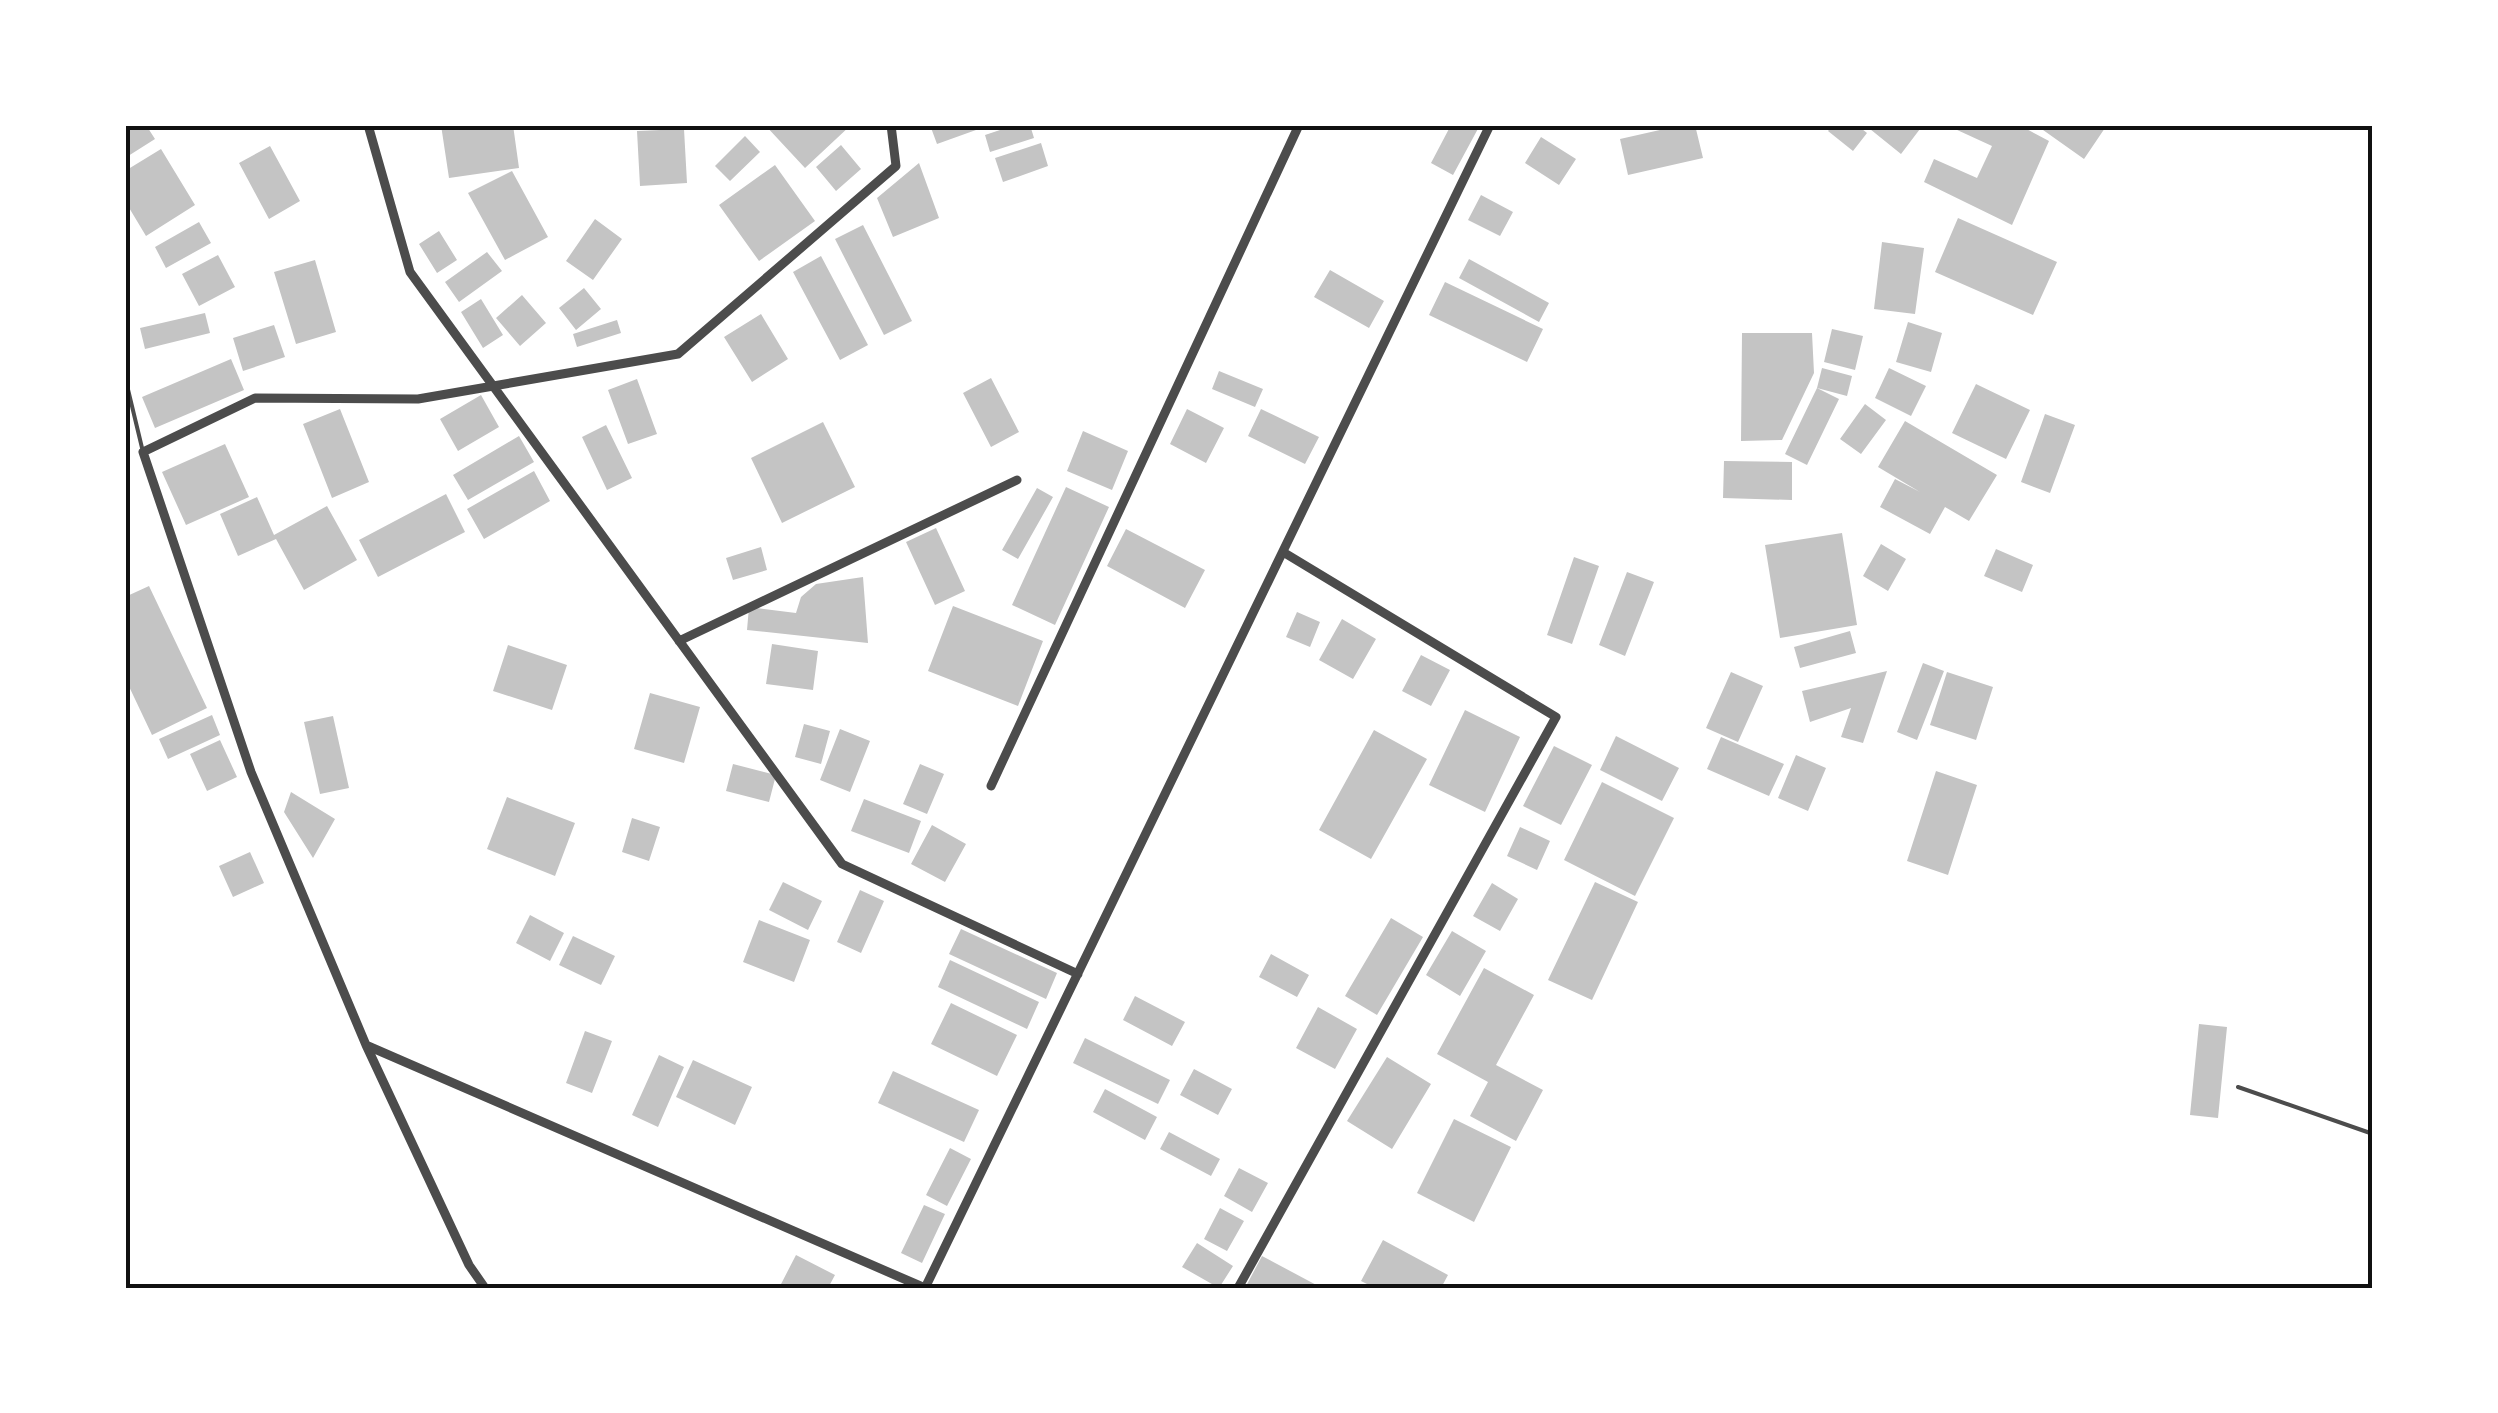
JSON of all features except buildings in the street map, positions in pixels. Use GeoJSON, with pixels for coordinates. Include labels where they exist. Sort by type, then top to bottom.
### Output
{"type":"FeatureCollection","features":[{"type":"Feature","properties":{"kind":"street"},"geometry":{"type":"LineString","coordinates":[[368,125],[410,272],[842,864],[1078,974]]}},
{"type":"Feature","properties":{"kind":"street"},"geometry":{"type":"LineString","coordinates":[[485,1288],[469,1265],[366,1045],[250,772],[143,452],[255,398],[418,398],[678,354],[896,166],[891,125]]}},
{"type":"Feature","properties":{"kind":"street"},"geometry":{"type":"LineString","coordinates":[[991,786],[1299,125]]}},
{"type":"Feature","properties":{"kind":"street"},"geometry":{"type":"LineString","coordinates":[[366,1045],[925,1288],[1490,125]]}},
{"type":"Feature","properties":{"kind":"street"},"geometry":{"type":"LineString","coordinates":[[679,642],[1017,480]]}},
{"type":"Feature","properties":{"kind":"street"},"geometry":{"type":"LineString","coordinates":[[1238,1288],[1556,717],[1282,552]]}},
{"type":"Feature","properties":{"kind":"lane"},"geometry":{"type":"LineString","coordinates":[[125,378],[143,452]]}},
{"type":"Feature","properties":{"kind":"lane"},"geometry":{"type":"LineString","coordinates":[[2238,1087],[2373,1134]]}}]}
